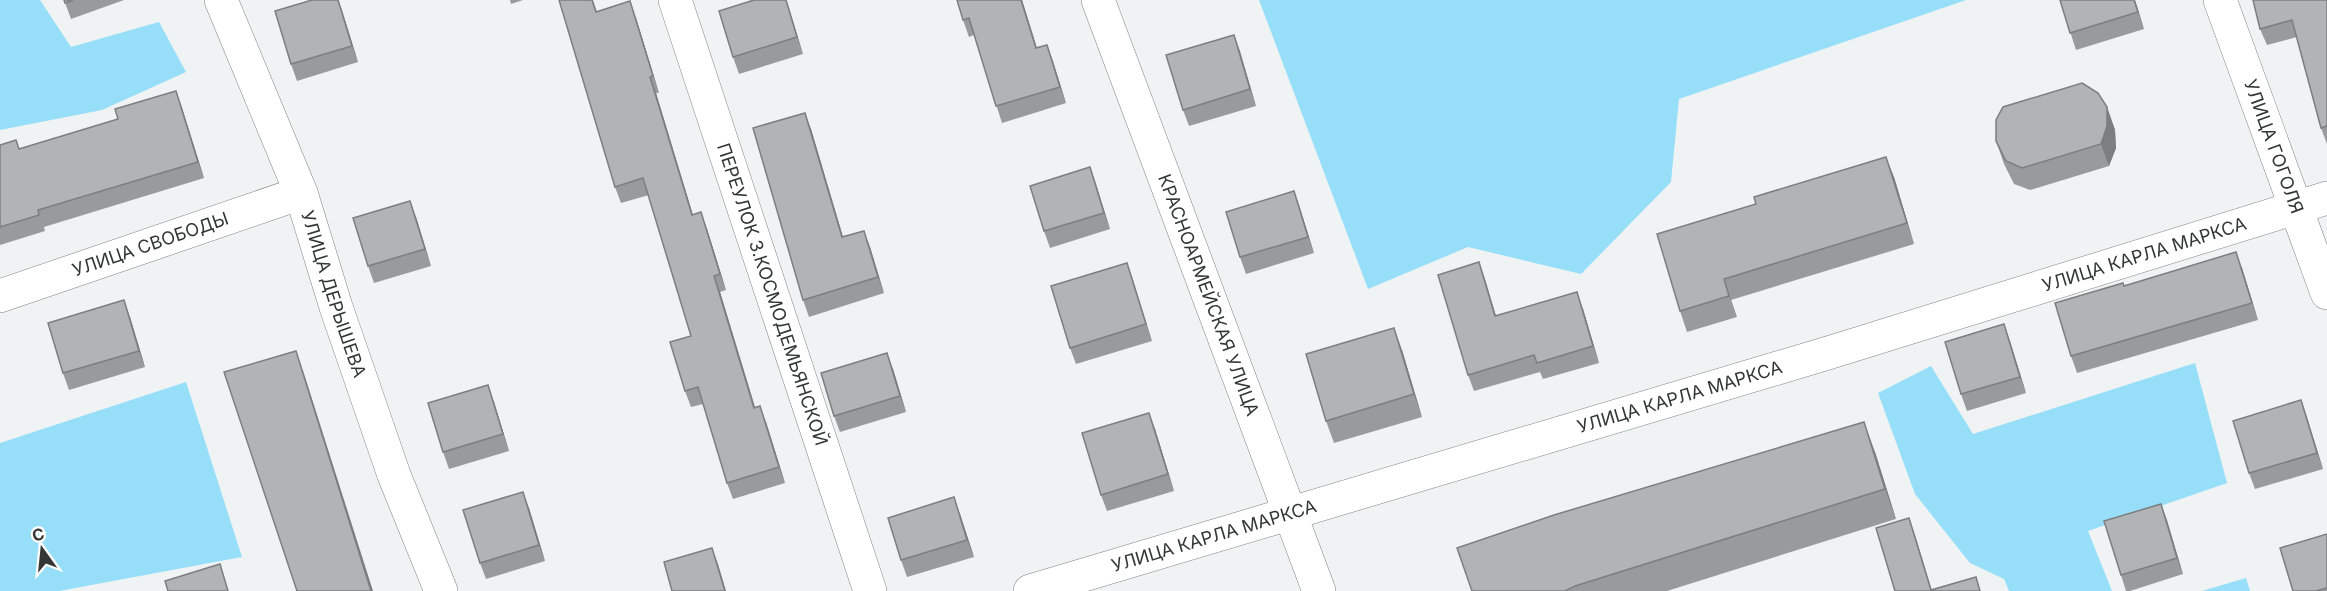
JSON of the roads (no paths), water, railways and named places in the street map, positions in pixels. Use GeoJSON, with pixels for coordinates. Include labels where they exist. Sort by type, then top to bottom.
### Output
{"type":"FeatureCollection","features":[{"type":"Feature","properties":{"kind":"street","name":"УЛИЦА ДЕРЫШЕВА"},"geometry":{"type":"LineString","coordinates":[[221,0],[301,193],[336,307],[394,475],[441,591]]}},
{"type":"Feature","properties":{"kind":"street","name":"ПЕРЕУЛОК З.КОСМОДЕМЬЯНСКОЙ"},"geometry":{"type":"LineString","coordinates":[[675,0],[870,591]]}},
{"type":"Feature","properties":{"kind":"street","name":"КРАСНОАРМЕЙСКАЯ УЛИЦА"},"geometry":{"type":"LineString","coordinates":[[1098,0],[1319,591]]}},
{"type":"Feature","properties":{"kind":"street","name":"УЛИЦА ГОГОЛЯ"},"geometry":{"type":"LineString","coordinates":[[2220,0],[2312,202],[2327,293]]}},
{"type":"Feature","properties":{"kind":"street","name":"УЛИЦА СВОБОДЫ"},"geometry":{"type":"LineString","coordinates":[[0,296],[301,193]]}},
{"type":"Feature","properties":{"kind":"street","name":"УЛИЦА КАРЛА МАРКСА"},"geometry":{"type":"LineString","coordinates":[[1030,591],[1828,353],[2312,202]]}}]}
